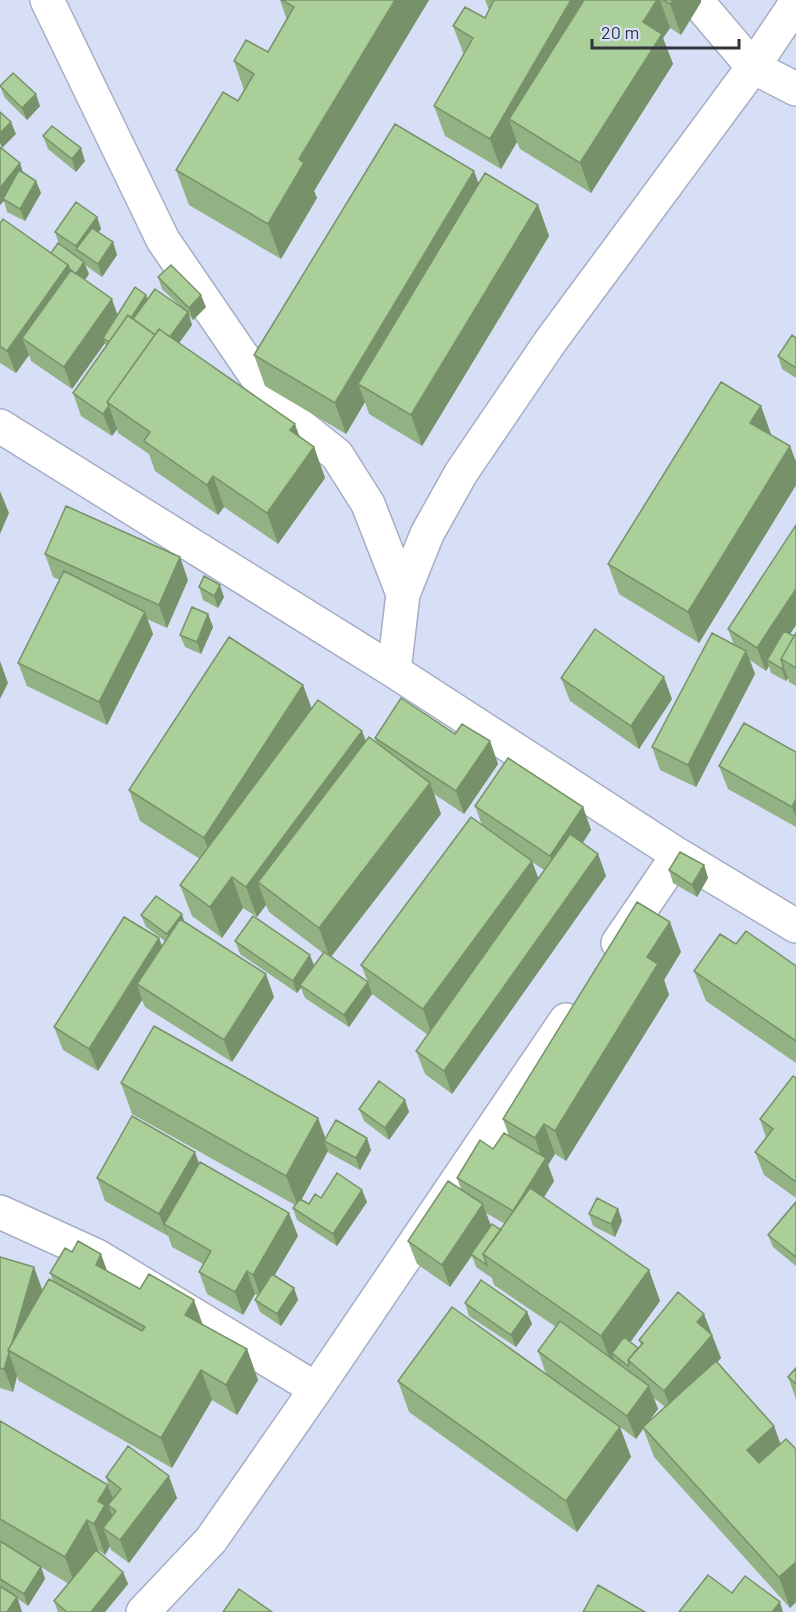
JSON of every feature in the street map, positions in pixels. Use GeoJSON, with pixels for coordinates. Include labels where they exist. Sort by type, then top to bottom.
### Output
{"type":"FeatureCollection","features":[{"type":"Feature","properties":{"kind":"street"},"geometry":{"type":"LineString","coordinates":[[47,0],[163,240],[260,382],[293,420],[337,455],[368,504],[403,594]]}},
{"type":"Feature","properties":{"kind":"street"},"geometry":{"type":"LineString","coordinates":[[696,0],[753,66],[796,88]]}},
{"type":"Feature","properties":{"kind":"street"},"geometry":{"type":"LineString","coordinates":[[394,671],[403,594],[427,534],[461,473],[550,342],[753,66],[796,3]]}},
{"type":"Feature","properties":{"kind":"street"},"geometry":{"type":"LineString","coordinates":[[0,426],[394,671],[678,855],[796,926]]}},
{"type":"Feature","properties":{"kind":"street"},"geometry":{"type":"LineString","coordinates":[[604,964],[678,855]]}},
{"type":"Feature","properties":{"kind":"street"},"geometry":{"type":"LineString","coordinates":[[143,1612],[211,1540],[584,993]]}},
{"type":"Feature","properties":{"kind":"street"},"geometry":{"type":"LineString","coordinates":[[0,1212],[97,1256],[316,1389]]}},
{"type":"Feature","properties":{"kind":"building"},"geometry":{"type":"Polygon","coordinates":[[[282,0],[395,0],[299,159],[304,163],[268,224],[176,170],[223,92],[238,101],[254,74],[234,61],[246,40],[268,52],[294,7],[282,0]]]}},
{"type":"Feature","properties":{"kind":"building"},"geometry":{"type":"Polygon","coordinates":[[[494,0],[571,0],[490,139],[434,106],[473,38],[453,26],[465,7],[485,18],[494,0]]]}},
{"type":"Feature","properties":{"kind":"building"},"geometry":{"type":"Polygon","coordinates":[[[584,0],[657,0],[643,22],[662,34],[580,163],[509,119],[584,0]]]}},
{"type":"Feature","properties":{"kind":"building"},"geometry":{"type":"Polygon","coordinates":[[[13,73],[36,94],[22,108],[0,86],[13,73]]]}},
{"type":"Feature","properties":{"kind":"building"},"geometry":{"type":"Polygon","coordinates":[[[0,112],[11,122],[0,133],[0,112]]]}},
{"type":"Feature","properties":{"kind":"building"},"geometry":{"type":"Polygon","coordinates":[[[395,124],[474,171],[335,403],[254,355],[395,124]]]}},
{"type":"Feature","properties":{"kind":"building"},"geometry":{"type":"Polygon","coordinates":[[[52,126],[81,148],[72,159],[43,136],[52,126]]]}},
{"type":"Feature","properties":{"kind":"building"},"geometry":{"type":"Polygon","coordinates":[[[0,147],[20,163],[0,188],[0,147]]]}},
{"type":"Feature","properties":{"kind":"building"},"geometry":{"type":"Polygon","coordinates":[[[19,170],[36,181],[20,209],[3,199],[19,170]]]}},
{"type":"Feature","properties":{"kind":"building"},"geometry":{"type":"Polygon","coordinates":[[[485,173],[538,205],[411,415],[358,384],[485,173]]]}},
{"type":"Feature","properties":{"kind":"building"},"geometry":{"type":"Polygon","coordinates":[[[76,202],[97,217],[76,246],[55,232],[76,202]]]}},
{"type":"Feature","properties":{"kind":"building"},"geometry":{"type":"Polygon","coordinates":[[[3,219],[68,265],[7,351],[0,346],[0,223],[3,219]]]}},
{"type":"Feature","properties":{"kind":"building"},"geometry":{"type":"Polygon","coordinates":[[[92,228],[113,242],[98,264],[76,249],[92,228]]]}},
{"type":"Feature","properties":{"kind":"building"},"geometry":{"type":"Polygon","coordinates":[[[58,243],[84,262],[76,274],[51,253],[58,243]]]}},
{"type":"Feature","properties":{"kind":"building"},"geometry":{"type":"Polygon","coordinates":[[[171,265],[201,295],[189,308],[158,277],[171,265]]]}},
{"type":"Feature","properties":{"kind":"building"},"geometry":{"type":"Polygon","coordinates":[[[71,270],[112,299],[64,367],[22,338],[71,270]]]}},
{"type":"Feature","properties":{"kind":"building"},"geometry":{"type":"Polygon","coordinates":[[[135,287],[146,295],[131,318],[128,315],[109,342],[103,338],[135,287]]]}},
{"type":"Feature","properties":{"kind":"building"},"geometry":{"type":"Polygon","coordinates":[[[155,289],[188,312],[170,337],[159,329],[155,335],[133,319],[155,289]]]}},
{"type":"Feature","properties":{"kind":"building"},"geometry":{"type":"Polygon","coordinates":[[[128,315],[155,335],[107,402],[109,406],[103,414],[73,393],[128,315]]]}},
{"type":"Feature","properties":{"kind":"building"},"geometry":{"type":"Polygon","coordinates":[[[159,329],[295,424],[290,430],[314,447],[267,513],[213,476],[207,485],[144,441],[150,432],[107,402],[159,329]]]}},
{"type":"Feature","properties":{"kind":"building"},"geometry":{"type":"Polygon","coordinates":[[[792,335],[796,338],[796,368],[778,356],[792,335]]]}},
{"type":"Feature","properties":{"kind":"building"},"geometry":{"type":"Polygon","coordinates":[[[721,382],[761,406],[750,423],[790,446],[688,612],[608,564],[721,382]]]}},
{"type":"Feature","properties":{"kind":"building"},"geometry":{"type":"Polygon","coordinates":[[[66,506],[180,557],[159,605],[45,554],[66,506]]]}},
{"type":"Feature","properties":{"kind":"building"},"geometry":{"type":"Polygon","coordinates":[[[796,525],[796,589],[757,648],[728,629],[796,525]]]}},
{"type":"Feature","properties":{"kind":"building"},"geometry":{"type":"Polygon","coordinates":[[[64,571],[145,612],[99,702],[18,663],[64,571]]]}},
{"type":"Feature","properties":{"kind":"building"},"geometry":{"type":"Polygon","coordinates":[[[204,576],[220,585],[214,596],[199,587],[204,576]]]}},
{"type":"Feature","properties":{"kind":"building"},"geometry":{"type":"Polygon","coordinates":[[[192,607],[208,614],[197,642],[180,635],[192,607]]]}},
{"type":"Feature","properties":{"kind":"building"},"geometry":{"type":"Polygon","coordinates":[[[595,629],[664,677],[631,726],[561,678],[595,629]]]}},
{"type":"Feature","properties":{"kind":"building"},"geometry":{"type":"Polygon","coordinates":[[[784,631],[794,636],[781,659],[782,669],[767,660],[784,631]]]}},
{"type":"Feature","properties":{"kind":"building"},"geometry":{"type":"Polygon","coordinates":[[[712,633],[746,651],[688,765],[652,747],[712,633]]]}},
{"type":"Feature","properties":{"kind":"building"},"geometry":{"type":"Polygon","coordinates":[[[796,633],[796,668],[781,659],[796,633]]]}},
{"type":"Feature","properties":{"kind":"building"},"geometry":{"type":"Polygon","coordinates":[[[229,637],[303,685],[204,838],[129,790],[229,637]]]}},
{"type":"Feature","properties":{"kind":"building"},"geometry":{"type":"Polygon","coordinates":[[[401,698],[455,734],[462,724],[490,741],[456,791],[375,738],[401,698]]]}},
{"type":"Feature","properties":{"kind":"building"},"geometry":{"type":"Polygon","coordinates":[[[318,700],[362,731],[246,887],[232,877],[210,907],[180,885],[318,700]]]}},
{"type":"Feature","properties":{"kind":"building"},"geometry":{"type":"Polygon","coordinates":[[[744,723],[796,752],[796,799],[792,807],[719,766],[744,723]]]}},
{"type":"Feature","properties":{"kind":"building"},"geometry":{"type":"Polygon","coordinates":[[[369,737],[430,783],[319,928],[258,882],[369,737]]]}},
{"type":"Feature","properties":{"kind":"building"},"geometry":{"type":"Polygon","coordinates":[[[508,758],[583,807],[550,856],[475,806],[508,758]]]}},
{"type":"Feature","properties":{"kind":"building"},"geometry":{"type":"Polygon","coordinates":[[[471,817],[532,861],[423,1009],[361,965],[471,817]]]}},
{"type":"Feature","properties":{"kind":"building"},"geometry":{"type":"Polygon","coordinates":[[[570,834],[598,854],[444,1071],[416,1051],[570,834]]]}},
{"type":"Feature","properties":{"kind":"building"},"geometry":{"type":"Polygon","coordinates":[[[680,852],[704,865],[692,885],[669,870],[680,852]]]}},
{"type":"Feature","properties":{"kind":"building"},"geometry":{"type":"Polygon","coordinates":[[[156,896],[182,914],[167,934],[141,915],[156,896]]]}},
{"type":"Feature","properties":{"kind":"building"},"geometry":{"type":"Polygon","coordinates":[[[637,902],[670,922],[647,957],[658,964],[555,1131],[544,1124],[535,1138],[503,1119],[637,902]]]}},
{"type":"Feature","properties":{"kind":"building"},"geometry":{"type":"Polygon","coordinates":[[[253,916],[310,955],[293,981],[235,941],[253,916]]]}},
{"type":"Feature","properties":{"kind":"building"},"geometry":{"type":"Polygon","coordinates":[[[124,917],[159,938],[89,1049],[54,1027],[124,917]]]}},
{"type":"Feature","properties":{"kind":"building"},"geometry":{"type":"Polygon","coordinates":[[[180,919],[266,974],[224,1040],[137,984],[180,919]]]}},
{"type":"Feature","properties":{"kind":"building"},"geometry":{"type":"Polygon","coordinates":[[[746,931],[796,966],[796,1041],[694,971],[720,934],[736,944],[746,931]]]}},
{"type":"Feature","properties":{"kind":"building"},"geometry":{"type":"Polygon","coordinates":[[[324,952],[368,982],[344,1015],[300,985],[324,952]]]}},
{"type":"Feature","properties":{"kind":"building"},"geometry":{"type":"Polygon","coordinates":[[[154,1026],[318,1118],[286,1176],[121,1083],[154,1026]]]}},
{"type":"Feature","properties":{"kind":"building"},"geometry":{"type":"Polygon","coordinates":[[[793,1076],[796,1078],[796,1182],[755,1152],[773,1129],[760,1119],[793,1076]]]}},
{"type":"Feature","properties":{"kind":"building"},"geometry":{"type":"Polygon","coordinates":[[[379,1081],[405,1100],[385,1128],[359,1109],[379,1081]]]}},
{"type":"Feature","properties":{"kind":"building"},"geometry":{"type":"Polygon","coordinates":[[[132,1116],[195,1152],[159,1214],[97,1178],[132,1116]]]}},
{"type":"Feature","properties":{"kind":"building"},"geometry":{"type":"Polygon","coordinates":[[[336,1120],[367,1138],[356,1158],[324,1141],[336,1120]]]}},
{"type":"Feature","properties":{"kind":"building"},"geometry":{"type":"Polygon","coordinates":[[[504,1133],[546,1158],[513,1211],[457,1178],[480,1140],[493,1149],[504,1133]]]}},
{"type":"Feature","properties":{"kind":"building"},"geometry":{"type":"Polygon","coordinates":[[[200,1162],[289,1213],[253,1275],[247,1271],[235,1292],[199,1272],[211,1251],[164,1224],[200,1162]]]}},
{"type":"Feature","properties":{"kind":"building"},"geometry":{"type":"Polygon","coordinates":[[[337,1173],[362,1190],[333,1234],[293,1208],[300,1199],[309,1204],[315,1194],[321,1198],[337,1173]]]}},
{"type":"Feature","properties":{"kind":"building"},"geometry":{"type":"Polygon","coordinates":[[[448,1181],[483,1204],[442,1265],[408,1241],[448,1181]]]}},
{"type":"Feature","properties":{"kind":"building"},"geometry":{"type":"Polygon","coordinates":[[[530,1188],[649,1270],[601,1336],[483,1254],[530,1188]]]}},
{"type":"Feature","properties":{"kind":"building"},"geometry":{"type":"Polygon","coordinates":[[[597,1198],[618,1209],[611,1224],[589,1214],[597,1198]]]}},
{"type":"Feature","properties":{"kind":"building"},"geometry":{"type":"Polygon","coordinates":[[[796,1202],[796,1257],[768,1235],[796,1202]]]}},
{"type":"Feature","properties":{"kind":"building"},"geometry":{"type":"Polygon","coordinates":[[[492,1224],[501,1230],[483,1254],[487,1265],[471,1254],[492,1224]]]}},
{"type":"Feature","properties":{"kind":"building"},"geometry":{"type":"Polygon","coordinates":[[[78,1241],[101,1254],[96,1265],[140,1289],[149,1274],[194,1300],[185,1315],[247,1349],[226,1385],[201,1370],[161,1438],[8,1350],[49,1279],[142,1331],[145,1327],[50,1273],[65,1248],[72,1252],[78,1241]]]}},
{"type":"Feature","properties":{"kind":"building"},"geometry":{"type":"Polygon","coordinates":[[[0,1257],[34,1267],[4,1369],[0,1368],[0,1257]]]}},
{"type":"Feature","properties":{"kind":"building"},"geometry":{"type":"Polygon","coordinates":[[[272,1274],[294,1288],[277,1314],[255,1300],[272,1274]]]}},
{"type":"Feature","properties":{"kind":"building"},"geometry":{"type":"Polygon","coordinates":[[[481,1280],[527,1312],[511,1335],[465,1303],[481,1280]]]}},
{"type":"Feature","properties":{"kind":"building"},"geometry":{"type":"Polygon","coordinates":[[[678,1292],[704,1314],[697,1322],[712,1335],[664,1391],[628,1360],[643,1343],[639,1340],[678,1292]]]}},
{"type":"Feature","properties":{"kind":"building"},"geometry":{"type":"Polygon","coordinates":[[[452,1307],[620,1427],[566,1501],[398,1381],[452,1307]]]}},
{"type":"Feature","properties":{"kind":"building"},"geometry":{"type":"Polygon","coordinates":[[[560,1321],[649,1386],[627,1416],[538,1351],[560,1321]]]}},
{"type":"Feature","properties":{"kind":"building"},"geometry":{"type":"Polygon","coordinates":[[[624,1337],[638,1348],[628,1360],[628,1366],[612,1353],[624,1337]]]}},
{"type":"Feature","properties":{"kind":"building"},"geometry":{"type":"Polygon","coordinates":[[[716,1361],[774,1426],[747,1450],[759,1463],[786,1439],[796,1449],[796,1562],[779,1577],[643,1427],[716,1361]]]}},
{"type":"Feature","properties":{"kind":"building"},"geometry":{"type":"Polygon","coordinates":[[[796,1368],[796,1384],[788,1377],[796,1368]]]}},
{"type":"Feature","properties":{"kind":"building"},"geometry":{"type":"Polygon","coordinates":[[[0,1421],[108,1485],[98,1501],[105,1505],[94,1524],[87,1520],[65,1557],[0,1519],[0,1421]]]}},
{"type":"Feature","properties":{"kind":"building"},"geometry":{"type":"Polygon","coordinates":[[[128,1446],[169,1476],[120,1540],[103,1528],[116,1511],[108,1505],[121,1489],[106,1477],[128,1446]]]}},
{"type":"Feature","properties":{"kind":"building"},"geometry":{"type":"Polygon","coordinates":[[[0,1541],[41,1567],[24,1594],[0,1579],[0,1541]]]}},
{"type":"Feature","properties":{"kind":"building"},"geometry":{"type":"Polygon","coordinates":[[[96,1550],[123,1572],[91,1612],[67,1612],[54,1601],[96,1550]]]}},
{"type":"Feature","properties":{"kind":"building"},"geometry":{"type":"Polygon","coordinates":[[[708,1575],[732,1593],[745,1576],[780,1602],[772,1612],[679,1612],[708,1575]]]}},
{"type":"Feature","properties":{"kind":"building"},"geometry":{"type":"Polygon","coordinates":[[[598,1585],[645,1612],[583,1612],[598,1585]]]}},
{"type":"Feature","properties":{"kind":"building"},"geometry":{"type":"Polygon","coordinates":[[[0,1586],[17,1597],[7,1612],[0,1612],[0,1586]]]}},
{"type":"Feature","properties":{"kind":"building"},"geometry":{"type":"Polygon","coordinates":[[[239,1589],[272,1612],[223,1612],[239,1589]]]}}]}
